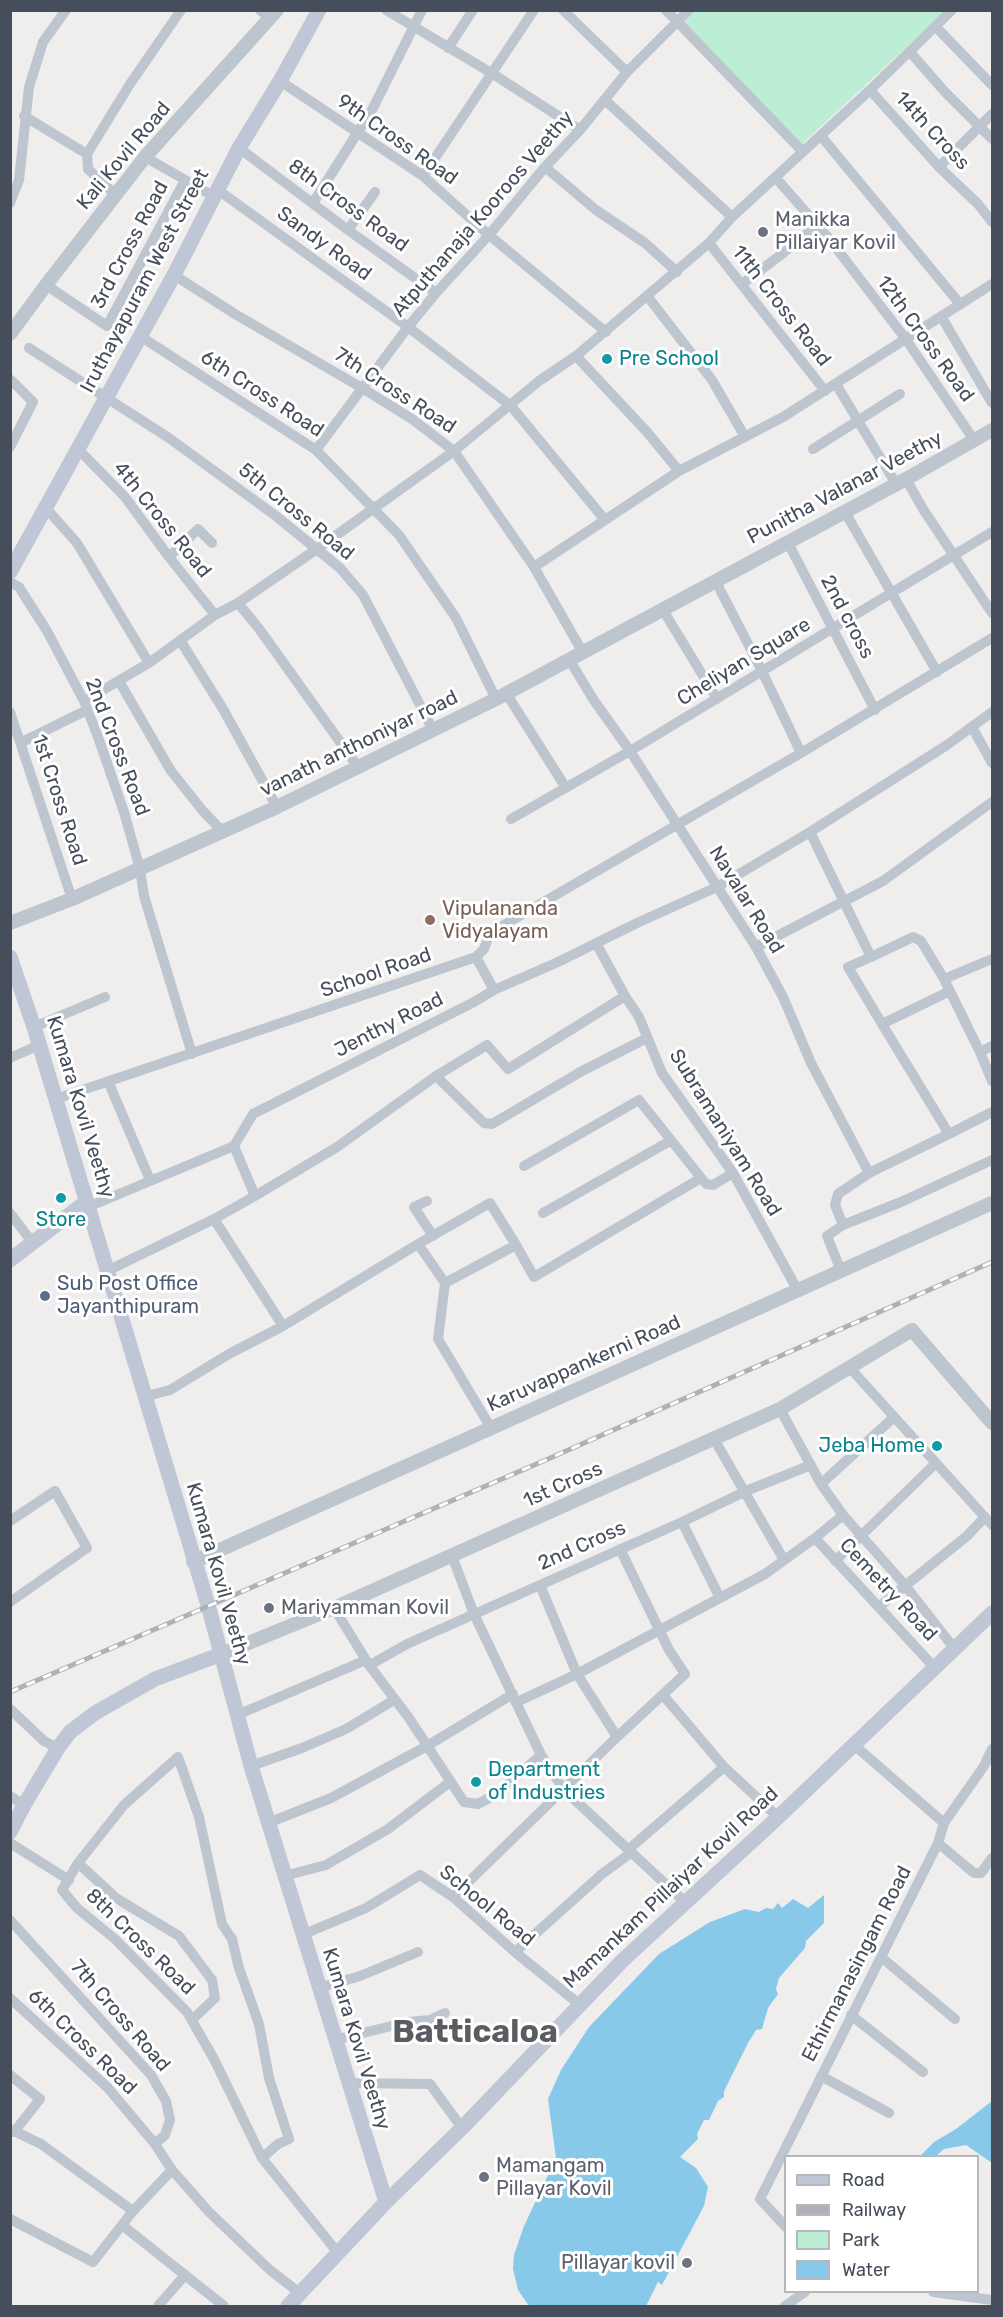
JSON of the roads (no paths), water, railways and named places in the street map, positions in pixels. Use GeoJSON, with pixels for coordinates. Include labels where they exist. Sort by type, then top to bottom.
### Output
{"type":"FeatureCollection","features":[{"type":"Feature","properties":{"kind":"main road","name":"Iruthayapuram West Street"},"geometry":{"type":"LineString","coordinates":[[10,573],[174,275],[239,148],[280,81],[319,10]]}},
{"type":"Feature","properties":{"kind":"main road","name":"Kumara Kovil Veethy"},"geometry":{"type":"LineString","coordinates":[[11,960],[56,1099],[143,1397],[208,1605],[219,1655],[250,1766],[386,2202]]}},
{"type":"Feature","properties":{"kind":"main road"},"geometry":{"type":"LineString","coordinates":[[10,1260],[87,1204]]}},
{"type":"Feature","properties":{"kind":"main road","name":"Mamankam Pillaiyar Kovil Road"},"geometry":{"type":"LineString","coordinates":[[288,2307],[386,2202],[462,2128],[623,1960],[993,1613]]}},
{"type":"Feature","properties":{"kind":"main road"},"geometry":{"type":"LineString","coordinates":[[10,1832],[24,1804],[70,1732],[95,1713],[155,1679],[219,1655]]}},
{"type":"Feature","properties":{"kind":"street"},"geometry":{"type":"LineString","coordinates":[[10,203],[19,180],[24,116],[29,87],[44,42],[66,10]]}},
{"type":"Feature","properties":{"kind":"street"},"geometry":{"type":"LineString","coordinates":[[116,195],[88,169],[87,154],[130,84],[182,10]]}},
{"type":"Feature","properties":{"kind":"street"},"geometry":{"type":"LineString","coordinates":[[386,10],[493,74],[580,130]]}},
{"type":"Feature","properties":{"kind":"street"},"geometry":{"type":"LineString","coordinates":[[313,203],[373,108],[422,10]]}},
{"type":"Feature","properties":{"kind":"street"},"geometry":{"type":"LineString","coordinates":[[448,48],[473,10]]}},
{"type":"Feature","properties":{"kind":"street"},"geometry":{"type":"LineString","coordinates":[[423,176],[534,10]]}},
{"type":"Feature","properties":{"kind":"street"},"geometry":{"type":"LineString","coordinates":[[563,10],[627,72]]}},
{"type":"Feature","properties":{"kind":"street"},"geometry":{"type":"LineString","coordinates":[[666,10],[803,152]]}},
{"type":"Feature","properties":{"kind":"street","name":"Atputhanaja Kooroos Veethy"},"geometry":{"type":"LineString","coordinates":[[316,450],[436,293],[580,130],[627,72],[688,10]]}},
{"type":"Feature","properties":{"kind":"street"},"geometry":{"type":"LineString","coordinates":[[22,742],[86,706],[215,615],[238,603],[317,549],[454,451],[539,381],[576,356],[709,243],[732,217],[870,90],[952,10]]}},
{"type":"Feature","properties":{"kind":"street","name":"Kali Kovil Road"},"geometry":{"type":"LineString","coordinates":[[10,334],[145,157],[269,13]]}},
{"type":"Feature","properties":{"kind":"street"},"geometry":{"type":"LineString","coordinates":[[936,27],[993,85]]}},
{"type":"Feature","properties":{"kind":"street"},"geometry":{"type":"LineString","coordinates":[[910,52],[945,92],[993,139]]}},
{"type":"Feature","properties":{"kind":"street","name":"9th Cross Road"},"geometry":{"type":"LineString","coordinates":[[280,81],[423,176],[489,235],[606,332]]}},
{"type":"Feature","properties":{"kind":"street","name":"14th Cross"},"geometry":{"type":"LineString","coordinates":[[870,90],[939,167],[978,204],[993,222]]}},
{"type":"Feature","properties":{"kind":"street"},"geometry":{"type":"LineString","coordinates":[[605,99],[732,217]]}},
{"type":"Feature","properties":{"kind":"street"},"geometry":{"type":"LineString","coordinates":[[939,167],[993,114]]}},
{"type":"Feature","properties":{"kind":"street"},"geometry":{"type":"LineString","coordinates":[[24,116],[87,154]]}},
{"type":"Feature","properties":{"kind":"street"},"geometry":{"type":"LineString","coordinates":[[821,136],[960,303]]}},
{"type":"Feature","properties":{"kind":"street","name":"8th Cross Road"},"geometry":{"type":"LineString","coordinates":[[239,148],[436,293]]}},
{"type":"Feature","properties":{"kind":"street"},"geometry":{"type":"LineString","coordinates":[[145,157],[185,180],[217,194]]}},
{"type":"Feature","properties":{"kind":"street"},"geometry":{"type":"LineString","coordinates":[[545,168],[596,210],[645,243],[677,272]]}},
{"type":"Feature","properties":{"kind":"street","name":"12th Cross Road"},"geometry":{"type":"LineString","coordinates":[[775,177],[817,225],[905,338],[974,440]]}},
{"type":"Feature","properties":{"kind":"street","name":"3rd Cross Road"},"geometry":{"type":"LineString","coordinates":[[46,285],[107,326],[185,180]]}},
{"type":"Feature","properties":{"kind":"street"},"geometry":{"type":"LineString","coordinates":[[348,230],[375,192]]}},
{"type":"Feature","properties":{"kind":"street","name":"Sandy Road"},"geometry":{"type":"LineString","coordinates":[[217,194],[408,327],[511,406]]}},
{"type":"Feature","properties":{"kind":"street"},"geometry":{"type":"LineString","coordinates":[[742,284],[782,255],[817,225]]}},
{"type":"Feature","properties":{"kind":"street","name":"11th Cross Road"},"geometry":{"type":"LineString","coordinates":[[709,243],[825,391]]}},
{"type":"Feature","properties":{"kind":"street","name":"7th Cross Road"},"geometry":{"type":"LineString","coordinates":[[174,275],[412,419],[454,451],[534,567],[582,651]]}},
{"type":"Feature","properties":{"kind":"street"},"geometry":{"type":"LineString","coordinates":[[534,567],[679,471],[745,437],[825,391],[960,303],[992,287]]}},
{"type":"Feature","properties":{"kind":"street"},"geometry":{"type":"LineString","coordinates":[[648,297],[712,380],[745,437]]}},
{"type":"Feature","properties":{"kind":"street"},"geometry":{"type":"LineString","coordinates":[[941,316],[993,403]]}},
{"type":"Feature","properties":{"kind":"street","name":"6th Cross Road"},"geometry":{"type":"LineString","coordinates":[[140,336],[316,450],[399,535],[456,618],[501,696],[566,788]]}},
{"type":"Feature","properties":{"kind":"street"},"geometry":{"type":"LineString","coordinates":[[29,348],[106,399]]}},
{"type":"Feature","properties":{"kind":"street"},"geometry":{"type":"LineString","coordinates":[[576,356],[647,432],[679,471]]}},
{"type":"Feature","properties":{"kind":"street"},"geometry":{"type":"LineString","coordinates":[[10,447],[33,402],[11,380]]}},
{"type":"Feature","properties":{"kind":"street"},"geometry":{"type":"LineString","coordinates":[[836,384],[858,420],[993,613]]}},
{"type":"Feature","properties":{"kind":"street"},"geometry":{"type":"LineString","coordinates":[[813,449],[900,394]]}},
{"type":"Feature","properties":{"kind":"street","name":"5th Cross Road"},"geometry":{"type":"LineString","coordinates":[[106,399],[169,438],[276,516],[340,568],[363,594],[433,730]]}},
{"type":"Feature","properties":{"kind":"street"},"geometry":{"type":"LineString","coordinates":[[511,406],[605,520]]}},
{"type":"Feature","properties":{"kind":"street","name":"Punitha Valanar Veethy"},"geometry":{"type":"LineString","coordinates":[[715,580],[845,512],[993,429]]}},
{"type":"Feature","properties":{"kind":"street","name":"4th Cross Road"},"geometry":{"type":"LineString","coordinates":[[79,450],[125,497],[215,615]]}},
{"type":"Feature","properties":{"kind":"street"},"geometry":{"type":"LineString","coordinates":[[46,508],[77,543],[149,663]]}},
{"type":"Feature","properties":{"kind":"street"},"geometry":{"type":"LineString","coordinates":[[845,512],[894,593],[937,672]]}},
{"type":"Feature","properties":{"kind":"street"},"geometry":{"type":"LineString","coordinates":[[169,557],[198,528],[212,543]]}},
{"type":"Feature","properties":{"kind":"street","name":"Cheliyan Square"},"geometry":{"type":"LineString","coordinates":[[511,819],[834,630],[993,532]]}},
{"type":"Feature","properties":{"kind":"street","name":"2nd cross"},"geometry":{"type":"LineString","coordinates":[[787,541],[875,710]]}},
{"type":"Feature","properties":{"kind":"street"},"geometry":{"type":"LineString","coordinates":[[715,580],[801,753]]}},
{"type":"Feature","properties":{"kind":"street","name":"vanath anthoniyar road"},"geometry":{"type":"LineString","coordinates":[[10,923],[72,899],[277,807],[501,696],[715,580]]}},
{"type":"Feature","properties":{"kind":"street","name":"2nd Cross Road"},"geometry":{"type":"LineString","coordinates":[[10,582],[19,587],[47,631],[86,706],[124,812],[140,869],[144,896],[192,1054]]}},
{"type":"Feature","properties":{"kind":"street"},"geometry":{"type":"LineString","coordinates":[[238,603],[260,630],[358,767]]}},
{"type":"Feature","properties":{"kind":"street"},"geometry":{"type":"LineString","coordinates":[[663,609],[717,699]]}},
{"type":"Feature","properties":{"kind":"street"},"geometry":{"type":"LineString","coordinates":[[494,990],[476,957],[484,950],[490,933],[875,710],[993,638]]}},
{"type":"Feature","properties":{"kind":"street"},"geometry":{"type":"LineString","coordinates":[[180,640],[223,709],[277,807]]}},
{"type":"Feature","properties":{"kind":"street","name":"Navalar Road"},"geometry":{"type":"LineString","coordinates":[[569,659],[756,946],[783,997],[812,1063],[869,1173]]}},
{"type":"Feature","properties":{"kind":"street"},"geometry":{"type":"LineString","coordinates":[[119,681],[171,771],[223,832]]}},
{"type":"Feature","properties":{"kind":"street","name":"1st Cross Road"},"geometry":{"type":"LineString","coordinates":[[10,712],[22,742],[72,899]]}},
{"type":"Feature","properties":{"kind":"street","name":"Jenthy Road"},"geometry":{"type":"LineString","coordinates":[[234,1146],[253,1114],[494,990],[717,887],[810,832],[993,712]]}},
{"type":"Feature","properties":{"kind":"street"},"geometry":{"type":"LineString","coordinates":[[972,727],[993,763]]}},
{"type":"Feature","properties":{"kind":"street"},"geometry":{"type":"LineString","coordinates":[[756,946],[883,881],[993,802]]}},
{"type":"Feature","properties":{"kind":"street"},"geometry":{"type":"LineString","coordinates":[[810,832],[871,957]]}},
{"type":"Feature","properties":{"kind":"street"},"geometry":{"type":"LineString","coordinates":[[948,1134],[848,967],[913,937],[921,940],[944,979],[993,1081]]}},
{"type":"Feature","properties":{"kind":"street","name":"Subramaniyam Road"},"geometry":{"type":"LineString","coordinates":[[596,943],[639,1017],[662,1073],[733,1173],[797,1289]]}},
{"type":"Feature","properties":{"kind":"street","name":"School Road"},"geometry":{"type":"LineString","coordinates":[[56,1099],[476,957]]}},
{"type":"Feature","properties":{"kind":"street"},"geometry":{"type":"LineString","coordinates":[[944,979],[993,958]]}},
{"type":"Feature","properties":{"kind":"street"},"geometry":{"type":"LineString","coordinates":[[882,1024],[950,991]]}},
{"type":"Feature","properties":{"kind":"street"},"geometry":{"type":"LineString","coordinates":[[107,1271],[214,1219],[255,1196],[337,1147],[436,1076],[487,1045],[508,1069],[625,996]]}},
{"type":"Feature","properties":{"kind":"street"},"geometry":{"type":"LineString","coordinates":[[34,1027],[105,997]]}},
{"type":"Feature","properties":{"kind":"street"},"geometry":{"type":"LineString","coordinates":[[436,1076],[484,1123],[492,1124],[582,1071],[647,1038]]}},
{"type":"Feature","properties":{"kind":"street"},"geometry":{"type":"LineString","coordinates":[[10,1059],[39,1045]]}},
{"type":"Feature","properties":{"kind":"street"},"geometry":{"type":"LineString","coordinates":[[980,1052],[993,1046]]}},
{"type":"Feature","properties":{"kind":"street"},"geometry":{"type":"LineString","coordinates":[[108,1081],[150,1180]]}},
{"type":"Feature","properties":{"kind":"street"},"geometry":{"type":"LineString","coordinates":[[524,1166],[639,1100],[706,1184],[713,1185],[733,1173]]}},
{"type":"Feature","properties":{"kind":"street"},"geometry":{"type":"LineString","coordinates":[[843,1225],[835,1204],[838,1194],[869,1173],[993,1113]]}},
{"type":"Feature","properties":{"kind":"street"},"geometry":{"type":"LineString","coordinates":[[543,1213],[670,1141]]}},
{"type":"Feature","properties":{"kind":"street"},"geometry":{"type":"LineString","coordinates":[[87,1204],[234,1146],[255,1196]]}},
{"type":"Feature","properties":{"kind":"street"},"geometry":{"type":"LineString","coordinates":[[841,1271],[827,1236],[843,1225],[901,1202],[993,1160]]}},
{"type":"Feature","properties":{"kind":"street"},"geometry":{"type":"LineString","coordinates":[[143,1397],[170,1390],[490,1203],[534,1277],[701,1178]]}},
{"type":"Feature","properties":{"kind":"street"},"geometry":{"type":"LineString","coordinates":[[427,1201],[414,1207],[433,1236]]}},
{"type":"Feature","properties":{"kind":"street","name":"Karuvappankerni Road"},"geometry":{"type":"LineString","coordinates":[[193,1562],[993,1203]]}},
{"type":"Feature","properties":{"kind":"street"},"geometry":{"type":"LineString","coordinates":[[10,1213],[32,1242]]}},
{"type":"Feature","properties":{"kind":"street"},"geometry":{"type":"LineString","coordinates":[[214,1219],[283,1326]]}},
{"type":"Feature","properties":{"kind":"street"},"geometry":{"type":"LineString","coordinates":[[418,1244],[445,1283],[438,1339],[490,1428]]}},
{"type":"Feature","properties":{"kind":"street"},"geometry":{"type":"LineString","coordinates":[[445,1283],[516,1245]]}},
{"type":"Feature","properties":{"kind":"street","name":"1st Cross"},"geometry":{"type":"LineString","coordinates":[[219,1655],[334,1608],[780,1409],[912,1330],[993,1423]]}},
{"type":"Feature","properties":{"kind":"street"},"geometry":{"type":"LineString","coordinates":[[850,1368],[989,1521],[904,1584],[880,1606]]}},
{"type":"Feature","properties":{"kind":"street"},"geometry":{"type":"LineString","coordinates":[[780,1409],[821,1484],[843,1515],[904,1584],[954,1648]]}},
{"type":"Feature","properties":{"kind":"street"},"geometry":{"type":"LineString","coordinates":[[821,1484],[893,1418]]}},
{"type":"Feature","properties":{"kind":"street"},"geometry":{"type":"LineString","coordinates":[[714,1439],[784,1560]]}},
{"type":"Feature","properties":{"kind":"street"},"geometry":{"type":"LineString","coordinates":[[835,1561],[936,1463]]}},
{"type":"Feature","properties":{"kind":"street","name":"2nd Cross"},"geometry":{"type":"LineString","coordinates":[[237,1714],[368,1663],[746,1491],[811,1465]]}},
{"type":"Feature","properties":{"kind":"street"},"geometry":{"type":"LineString","coordinates":[[10,1521],[55,1491],[87,1548],[10,1602]]}},
{"type":"Feature","properties":{"kind":"street"},"geometry":{"type":"LineString","coordinates":[[268,1823],[331,1798],[515,1698],[577,1674],[765,1574],[843,1515]]}},
{"type":"Feature","properties":{"kind":"street"},"geometry":{"type":"LineString","coordinates":[[682,1522],[720,1598]]}},
{"type":"Feature","properties":{"kind":"street","name":"Cemetry Road"},"geometry":{"type":"LineString","coordinates":[[815,1538],[934,1667]]}},
{"type":"Feature","properties":{"kind":"street"},"geometry":{"type":"LineString","coordinates":[[453,1897],[685,1674],[669,1650],[620,1549]]}},
{"type":"Feature","properties":{"kind":"street"},"geometry":{"type":"LineString","coordinates":[[452,1556],[474,1614],[541,1755],[564,1790],[686,1903]]}},
{"type":"Feature","properties":{"kind":"street"},"geometry":{"type":"LineString","coordinates":[[540,1585],[577,1674],[617,1737]]}},
{"type":"Feature","properties":{"kind":"street"},"geometry":{"type":"LineString","coordinates":[[334,1608],[368,1663],[464,1802],[478,1804],[498,1792],[541,1755]]}},
{"type":"Feature","properties":{"kind":"street"},"geometry":{"type":"LineString","coordinates":[[663,1695],[724,1767],[778,1817]]}},
{"type":"Feature","properties":{"kind":"street"},"geometry":{"type":"LineString","coordinates":[[250,1766],[302,1749],[346,1729],[394,1700]]}},
{"type":"Feature","properties":{"kind":"street"},"geometry":{"type":"LineString","coordinates":[[10,1710],[44,1741],[58,1748]]}},
{"type":"Feature","properties":{"kind":"street"},"geometry":{"type":"LineString","coordinates":[[854,1745],[944,1823]]}},
{"type":"Feature","properties":{"kind":"street","name":"Ethirmanasingam Road"},"geometry":{"type":"LineString","coordinates":[[784,2225],[760,2199],[938,1843],[944,1823],[984,1766],[993,1749]]}},
{"type":"Feature","properties":{"kind":"street"},"geometry":{"type":"LineString","coordinates":[[69,1880],[78,1863],[124,1806],[179,1757],[199,1817],[222,1924],[232,1939],[239,1968],[259,2024],[269,2078],[289,2139],[278,2144],[262,2158]]}},
{"type":"Feature","properties":{"kind":"street"},"geometry":{"type":"LineString","coordinates":[[515,1952],[724,1767]]}},
{"type":"Feature","properties":{"kind":"street"},"geometry":{"type":"LineString","coordinates":[[284,1876],[326,1865],[388,1829],[450,1782]]}},
{"type":"Feature","properties":{"kind":"street"},"geometry":{"type":"LineString","coordinates":[[10,1796],[24,1804]]}},
{"type":"Feature","properties":{"kind":"street","name":"8th Cross Road"},"geometry":{"type":"LineString","coordinates":[[10,1843],[69,1880],[63,1890],[77,1908],[115,1939],[187,2012],[214,2059],[262,2158],[338,2253]]}},
{"type":"Feature","properties":{"kind":"street"},"geometry":{"type":"LineString","coordinates":[[938,1843],[974,1872],[981,1873],[993,1858]]}},
{"type":"Feature","properties":{"kind":"street"},"geometry":{"type":"LineString","coordinates":[[78,1863],[116,1898],[178,1936],[212,1980],[215,1998],[192,2020]]}},
{"type":"Feature","properties":{"kind":"street","name":"School Road"},"geometry":{"type":"LineString","coordinates":[[303,1935],[366,1908],[420,1875],[453,1897],[579,2004]]}},
{"type":"Feature","properties":{"kind":"street","name":"7th Cross Road"},"geometry":{"type":"LineString","coordinates":[[10,1920],[151,2075],[166,2101],[170,2120],[165,2135],[155,2144]]}},
{"type":"Feature","properties":{"kind":"street"},"geometry":{"type":"LineString","coordinates":[[319,1988],[360,1976],[418,1952]]}},
{"type":"Feature","properties":{"kind":"street"},"geometry":{"type":"LineString","coordinates":[[881,1957],[955,2019]]}},
{"type":"Feature","properties":{"kind":"street","name":"6th Cross Road"},"geometry":{"type":"LineString","coordinates":[[10,1998],[108,2088],[155,2144],[172,2170],[209,2212],[270,2270],[302,2294]]}},
{"type":"Feature","properties":{"kind":"street"},"geometry":{"type":"LineString","coordinates":[[334,2040],[430,2019],[445,2013]]}},
{"type":"Feature","properties":{"kind":"street"},"geometry":{"type":"LineString","coordinates":[[851,2015],[923,2072]]}},
{"type":"Feature","properties":{"kind":"street"},"geometry":{"type":"LineString","coordinates":[[10,2075],[40,2098],[12,2131],[41,2144],[133,2211]]}},
{"type":"Feature","properties":{"kind":"street"},"geometry":{"type":"LineString","coordinates":[[821,2076],[889,2113]]}},
{"type":"Feature","properties":{"kind":"street"},"geometry":{"type":"LineString","coordinates":[[348,2083],[430,2084],[462,2128]]}},
{"type":"Feature","properties":{"kind":"street"},"geometry":{"type":"LineString","coordinates":[[10,2218],[93,2262],[133,2211],[172,2170]]}},
{"type":"Feature","properties":{"kind":"street"},"geometry":{"type":"LineString","coordinates":[[122,2225],[224,2307]]}},
{"type":"Feature","properties":{"kind":"street"},"geometry":{"type":"LineString","coordinates":[[158,2307],[185,2275]]}},
{"type":"Feature","properties":{"kind":"street"},"geometry":{"type":"LineString","coordinates":[[785,2307],[804,2293]]}},
{"type":"Feature","properties":{"kind":"street"},"geometry":{"type":"LineString","coordinates":[[940,2293],[993,2300]]}},
{"type":"Feature","properties":{"kind":"water"},"geometry":{"type":"Polygon","coordinates":[[[824,1895],[824,1923],[806,1941],[805,1948],[779,1978],[776,1989],[778,1994],[768,2008],[762,2029],[756,2030],[748,2043],[724,2091],[724,2097],[718,2101],[709,2120],[704,2120],[697,2134],[698,2139],[680,2157],[696,2168],[708,2187],[704,2206],[662,2285],[658,2282],[646,2306],[529,2306],[518,2290],[513,2269],[514,2255],[524,2226],[556,2158],[548,2099],[561,2070],[589,2027],[659,1954],[710,1922],[745,1909],[759,1912],[766,1908],[773,1909],[778,1903],[782,1908],[793,1899],[808,1908],[824,1895]]]}},
{"type":"Feature","properties":{"kind":"water"},"geometry":{"type":"Polygon","coordinates":[[[992,2101],[992,2163],[966,2145],[944,2149],[937,2155],[921,2155],[934,2142],[956,2129],[992,2101]]]}},
{"type":"Feature","properties":{"kind":"railway"},"geometry":{"type":"LineString","coordinates":[[10,1692],[548,1459],[992,1262]]}},
{"type":"Feature","properties":{"kind":"place","name":"Manikka Pillaiyar Kovil"},"geometry":{"type":"Point","coordinates":[763,232]}},
{"type":"Feature","properties":{"kind":"place","name":"Pre School"},"geometry":{"type":"Point","coordinates":[607,359]}},
{"type":"Feature","properties":{"kind":"place","name":"Vipulananda Vidyalayam"},"geometry":{"type":"Point","coordinates":[430,920]}},
{"type":"Feature","properties":{"kind":"place","name":"Store"},"geometry":{"type":"Point","coordinates":[61,1198]}},
{"type":"Feature","properties":{"kind":"place","name":"Sub Post Office Jayanthipuram"},"geometry":{"type":"Point","coordinates":[45,1296]}},
{"type":"Feature","properties":{"kind":"place","name":"Jeba Home"},"geometry":{"type":"Point","coordinates":[937,1446]}},
{"type":"Feature","properties":{"kind":"place","name":"Mariyamman Kovil"},"geometry":{"type":"Point","coordinates":[269,1608]}},
{"type":"Feature","properties":{"kind":"place","name":"Department of Industries"},"geometry":{"type":"Point","coordinates":[476,1782]}},
{"type":"Feature","properties":{"kind":"place","name":"Mamangam Pillayar Kovil"},"geometry":{"type":"Point","coordinates":[484,2177]}},
{"type":"Feature","properties":{"kind":"place","name":"Pillayar kovil"},"geometry":{"type":"Point","coordinates":[687,2263]}},
{"type":"Feature","properties":{"kind":"district","name":"Batticaloa"},"geometry":{"type":"Point","coordinates":[475,2033]}}]}
